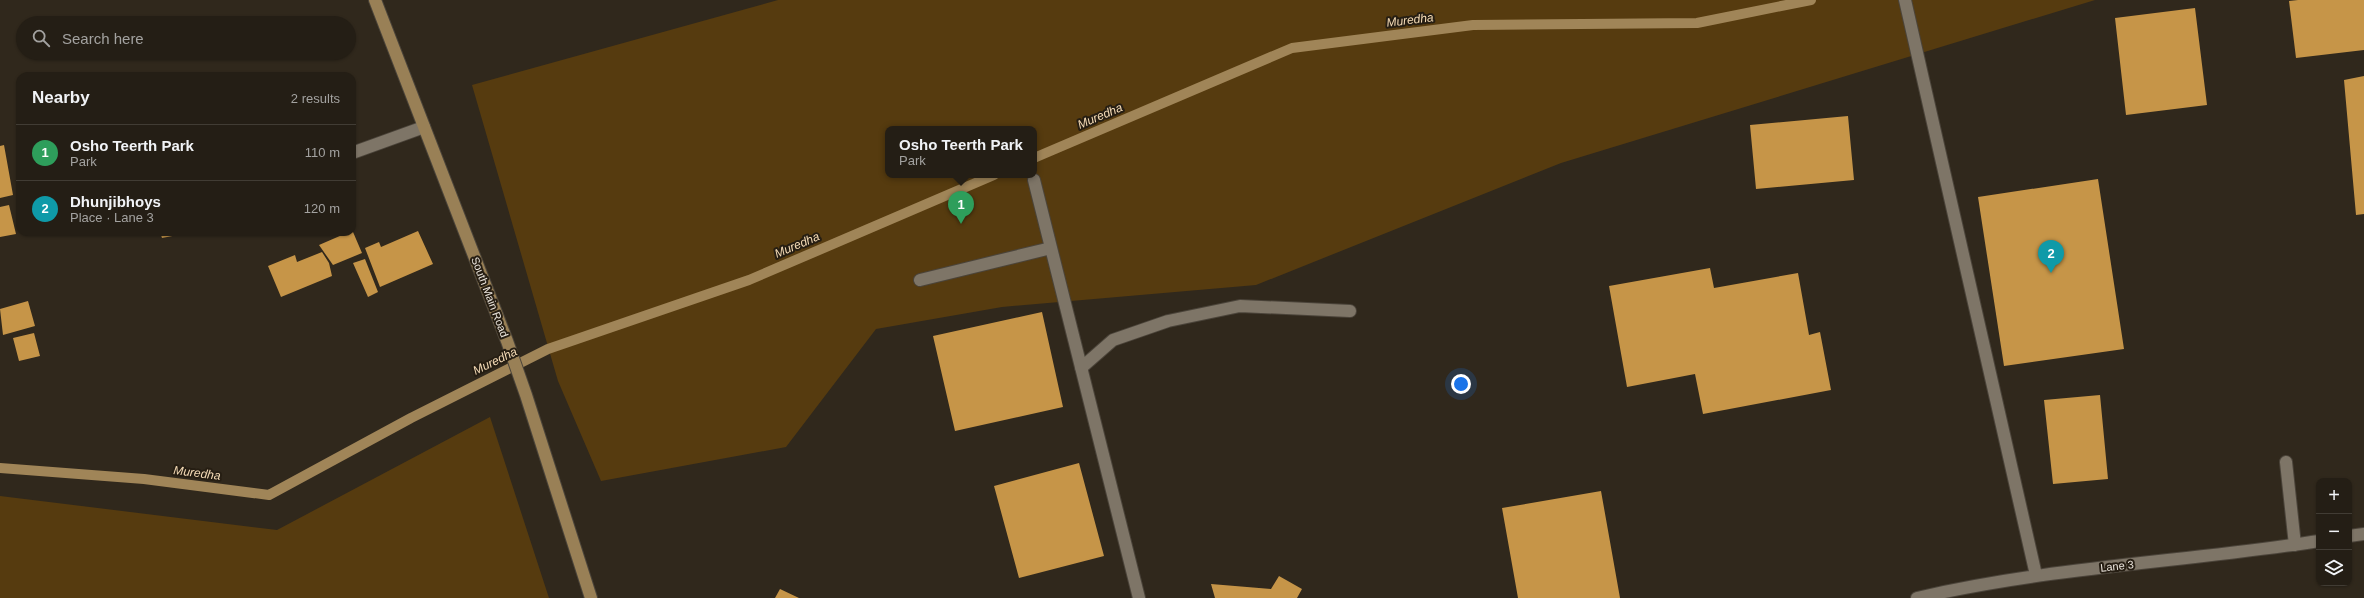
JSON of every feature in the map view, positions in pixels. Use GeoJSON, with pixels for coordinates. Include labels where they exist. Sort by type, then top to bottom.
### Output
{"type":"FeatureCollection","features":[{"type":"Feature","properties":{"kind":"main road","name":"South Main Road"},"geometry":{"type":"LineString","coordinates":[[375,0],[507,341],[590,598]]}},
{"type":"Feature","properties":{"kind":"street"},"geometry":{"type":"LineString","coordinates":[[1905,0],[1929,99],[2036,574]]}},
{"type":"Feature","properties":{"kind":"street"},"geometry":{"type":"LineString","coordinates":[[356,152],[424,127]]}},
{"type":"Feature","properties":{"kind":"street"},"geometry":{"type":"LineString","coordinates":[[1034,180],[1139,598]]}},
{"type":"Feature","properties":{"kind":"street"},"geometry":{"type":"LineString","coordinates":[[920,280],[1051,248]]}},
{"type":"Feature","properties":{"kind":"street"},"geometry":{"type":"LineString","coordinates":[[1081,368],[1112,340],[1168,321],[1240,306],[1350,311]]}},
{"type":"Feature","properties":{"kind":"street"},"geometry":{"type":"LineString","coordinates":[[2286,462],[2295,545]]}},
{"type":"Feature","properties":{"kind":"street"},"geometry":{"type":"LineString","coordinates":[[2352,536],[2364,534]]}},
{"type":"Feature","properties":{"kind":"street","name":"Lane 3"},"geometry":{"type":"LineString","coordinates":[[1917,598],[1967,586],[2036,574],[2316,542]]}},
{"type":"Feature","properties":{"kind":"shaded area"},"geometry":{"type":"Polygon","coordinates":[[[778,0],[2095,0],[1561,163],[1256,285],[1002,307],[876,329],[786,447],[601,481],[558,381],[472,85],[778,0]]]}},
{"type":"Feature","properties":{"kind":"shaded area"},"geometry":{"type":"Polygon","coordinates":[[[490,417],[549,598],[0,598],[0,496],[277,530],[490,417]]]}},
{"type":"Feature","properties":{"kind":"building"},"geometry":{"type":"Polygon","coordinates":[[[2364,0],[2364,50],[2296,58],[2289,1],[2364,0]]]}},
{"type":"Feature","properties":{"kind":"building"},"geometry":{"type":"Polygon","coordinates":[[[2195,8],[2207,105],[2126,115],[2115,18],[2195,8]]]}},
{"type":"Feature","properties":{"kind":"building"},"geometry":{"type":"Polygon","coordinates":[[[2364,76],[2364,214],[2356,215],[2344,80],[2364,76]]]}},
{"type":"Feature","properties":{"kind":"building"},"geometry":{"type":"Polygon","coordinates":[[[1848,116],[1854,180],[1756,189],[1750,125],[1848,116]]]}},
{"type":"Feature","properties":{"kind":"building"},"geometry":{"type":"Polygon","coordinates":[[[4,145],[13,195],[0,198],[0,146],[4,145]]]}},
{"type":"Feature","properties":{"kind":"building"},"geometry":{"type":"Polygon","coordinates":[[[2098,179],[2124,349],[2004,366],[1978,197],[2098,179]]]}},
{"type":"Feature","properties":{"kind":"building"},"geometry":{"type":"Polygon","coordinates":[[[9,205],[16,234],[0,237],[0,207],[9,205]]]}},
{"type":"Feature","properties":{"kind":"building"},"geometry":{"type":"Polygon","coordinates":[[[418,231],[433,264],[380,287],[365,248],[379,242],[381,247],[418,231]]]}},
{"type":"Feature","properties":{"kind":"building"},"geometry":{"type":"Polygon","coordinates":[[[161,236],[172,236],[162,238],[161,236]]]}},
{"type":"Feature","properties":{"kind":"building"},"geometry":{"type":"Polygon","coordinates":[[[340,236],[355,236],[362,253],[333,265],[319,245],[340,236]]]}},
{"type":"Feature","properties":{"kind":"building"},"geometry":{"type":"Polygon","coordinates":[[[322,252],[329,263],[332,276],[281,297],[268,266],[295,255],[297,262],[322,252]]]}},
{"type":"Feature","properties":{"kind":"building"},"geometry":{"type":"Polygon","coordinates":[[[365,259],[378,292],[368,297],[353,263],[365,259]]]}},
{"type":"Feature","properties":{"kind":"building"},"geometry":{"type":"Polygon","coordinates":[[[1710,268],[1714,288],[1798,273],[1809,335],[1820,332],[1831,390],[1703,414],[1695,374],[1627,387],[1609,286],[1710,268]]]}},
{"type":"Feature","properties":{"kind":"building"},"geometry":{"type":"Polygon","coordinates":[[[28,301],[35,326],[3,335],[0,309],[28,301]]]}},
{"type":"Feature","properties":{"kind":"building"},"geometry":{"type":"Polygon","coordinates":[[[1042,312],[1063,407],[955,431],[933,336],[1042,312]]]}},
{"type":"Feature","properties":{"kind":"building"},"geometry":{"type":"Polygon","coordinates":[[[34,333],[40,356],[19,361],[13,338],[34,333]]]}},
{"type":"Feature","properties":{"kind":"building"},"geometry":{"type":"Polygon","coordinates":[[[2100,395],[2108,479],[2053,484],[2044,400],[2100,395]]]}},
{"type":"Feature","properties":{"kind":"building"},"geometry":{"type":"Polygon","coordinates":[[[1079,463],[1104,556],[1019,578],[994,486],[1079,463]]]}},
{"type":"Feature","properties":{"kind":"building"},"geometry":{"type":"Polygon","coordinates":[[[1601,491],[1620,598],[1518,598],[1502,508],[1601,491]]]}},
{"type":"Feature","properties":{"kind":"building"},"geometry":{"type":"Polygon","coordinates":[[[1279,576],[1302,589],[1297,598],[1215,598],[1211,584],[1271,589],[1279,576]]]}},
{"type":"Feature","properties":{"kind":"building"},"geometry":{"type":"Polygon","coordinates":[[[780,589],[799,598],[775,598],[780,589]]]}},
{"type":"Feature","properties":{"kind":"waterway","name":"Muredha"},"geometry":{"type":"LineString","coordinates":[[1037,157],[1292,48],[1473,25],[1697,23],[1811,0]]}},
{"type":"Feature","properties":{"kind":"waterway","name":"Muredha"},"geometry":{"type":"LineString","coordinates":[[0,468],[144,479],[269,495],[411,418],[548,349],[749,280],[987,178]]}},
{"type":"Feature","properties":{"kind":"place","name":"Osho Teerth Park"},"geometry":{"type":"Point","coordinates":[961,224]}},
{"type":"Feature","properties":{"kind":"place","name":"Dhunjibhoys"},"geometry":{"type":"Point","coordinates":[2051,273]}}]}
